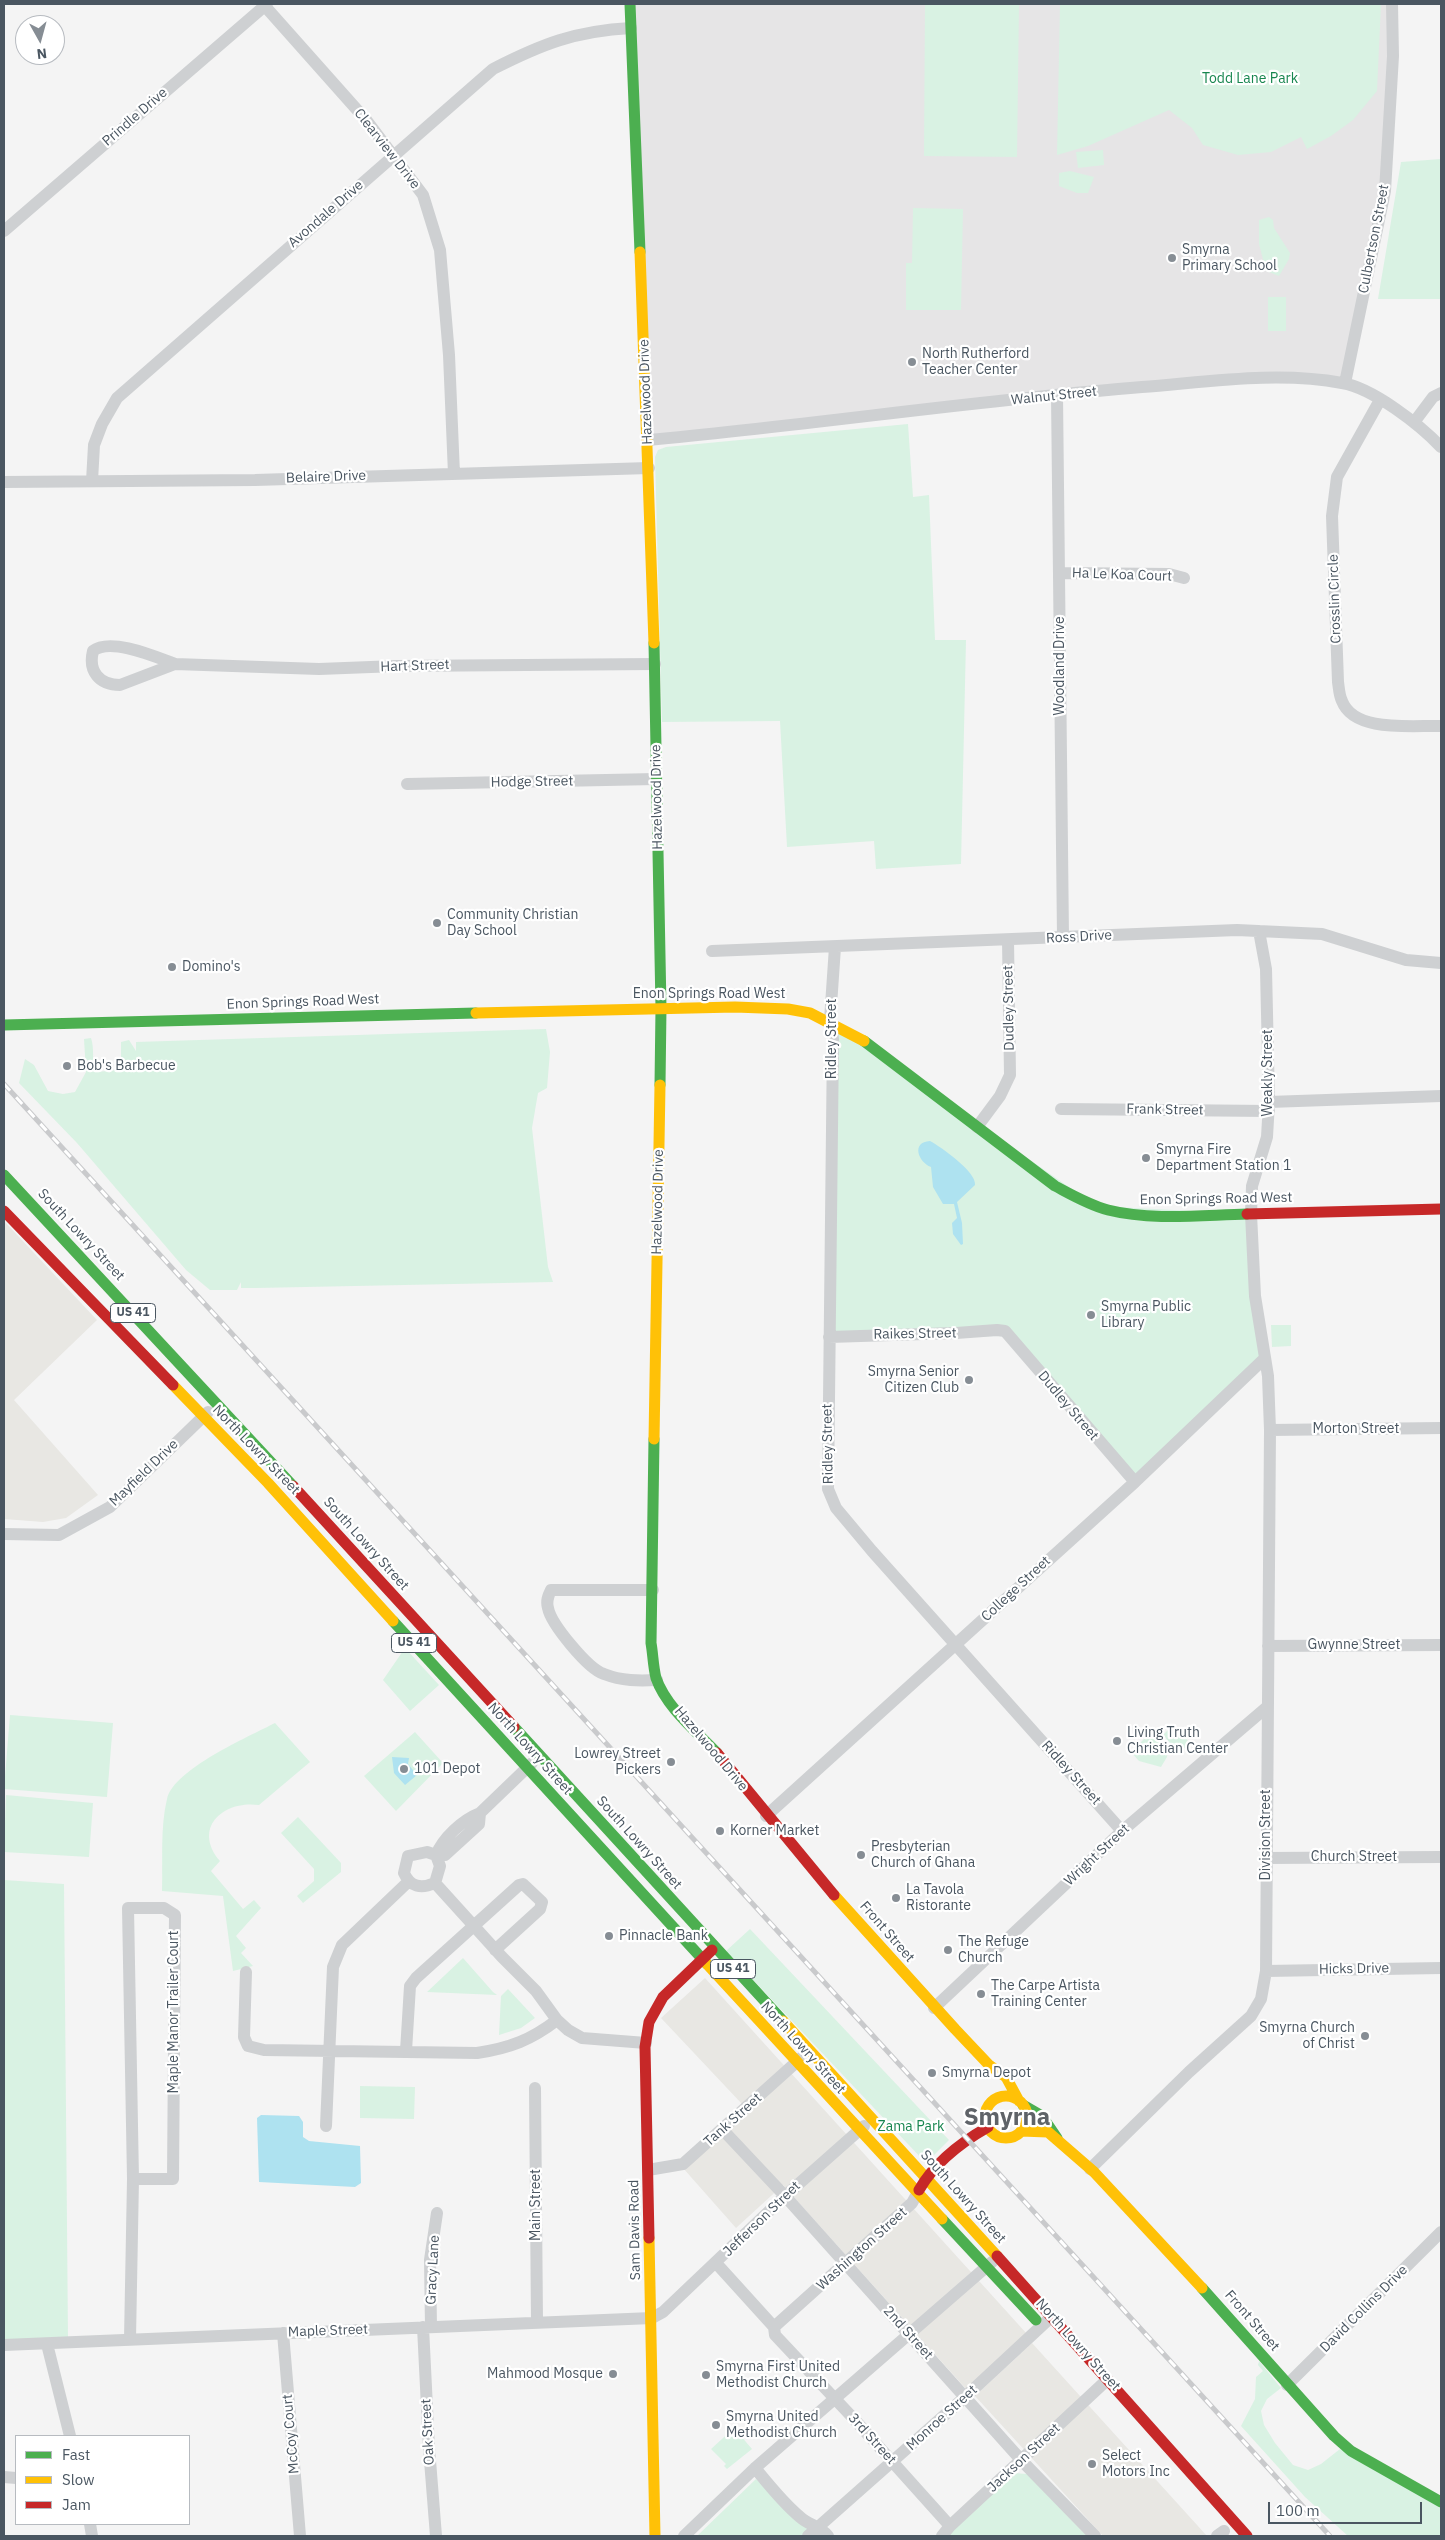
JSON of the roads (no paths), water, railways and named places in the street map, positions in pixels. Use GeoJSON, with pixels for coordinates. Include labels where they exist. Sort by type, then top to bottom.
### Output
{"type":"FeatureCollection","features":[{"type":"Feature","properties":{"kind":"street","name":"Clearview Drive"},"geometry":{"type":"LineString","coordinates":[[265,4],[367,121],[424,195],[440,250],[449,355],[454,474]]}},
{"type":"Feature","properties":{"kind":"street","name":"Prindle Drive"},"geometry":{"type":"LineString","coordinates":[[4,231],[265,4]]}},
{"type":"Feature","properties":{"kind":"street","name":"Hazelwood Drive"},"geometry":{"type":"LineString","coordinates":[[630,4],[655,664],[660,1008],[651,1643],[657,1680],[682,1715],[727,1766],[766,1816]]}},
{"type":"Feature","properties":{"kind":"street","name":"Culbertson Street"},"geometry":{"type":"LineString","coordinates":[[1345,383],[1385,192],[1393,56],[1392,4]]}},
{"type":"Feature","properties":{"kind":"street","name":"Avondale Drive"},"geometry":{"type":"LineString","coordinates":[[92,481],[94,445],[102,424],[117,398],[493,69],[536,47],[569,36],[597,29],[631,28]]}},
{"type":"Feature","properties":{"kind":"street","name":"Walnut Street"},"geometry":{"type":"LineString","coordinates":[[648,440],[752,431],[1057,395],[1297,377],[1345,383],[1380,400],[1415,422],[1441,447]]}},
{"type":"Feature","properties":{"kind":"street"},"geometry":{"type":"LineString","coordinates":[[1415,422],[1433,397],[1441,393]]}},
{"type":"Feature","properties":{"kind":"street","name":"Woodland Drive"},"geometry":{"type":"LineString","coordinates":[[1057,395],[1063,937]]}},
{"type":"Feature","properties":{"kind":"street","name":"Crosslin Circle"},"geometry":{"type":"LineString","coordinates":[[1380,400],[1337,477],[1332,516],[1338,682],[1342,702],[1351,714],[1367,723],[1441,726]]}},
{"type":"Feature","properties":{"kind":"street","name":"Belaire Drive"},"geometry":{"type":"LineString","coordinates":[[4,482],[454,474],[649,468]]}},
{"type":"Feature","properties":{"kind":"street","name":"Ha Le Koa Court"},"geometry":{"type":"LineString","coordinates":[[1060,573],[1168,574],[1184,578]]}},
{"type":"Feature","properties":{"kind":"street","name":"Hart Street"},"geometry":{"type":"LineString","coordinates":[[175,664],[132,682],[111,685],[98,678],[93,672],[91,658],[93,651],[103,647],[128,648],[175,664],[327,669],[397,666],[655,664]]}},
{"type":"Feature","properties":{"kind":"street","name":"Hodge Street"},"geometry":{"type":"LineString","coordinates":[[407,784],[656,779]]}},
{"type":"Feature","properties":{"kind":"street","name":"Ross Drive"},"geometry":{"type":"LineString","coordinates":[[712,951],[1259,931],[1322,934],[1406,960],[1441,963]]}},
{"type":"Feature","properties":{"kind":"street","name":"Weakly Street"},"geometry":{"type":"LineString","coordinates":[[1251,1214],[1251,1195],[1266,1137],[1269,1107],[1266,969],[1259,931]]}},
{"type":"Feature","properties":{"kind":"street","name":"Dudley Street"},"geometry":{"type":"LineString","coordinates":[[977,1127],[1005,1088],[1010,1076],[1008,940]]}},
{"type":"Feature","properties":{"kind":"street","name":"Ridley Street"},"geometry":{"type":"LineString","coordinates":[[835,947],[830,1020],[833,1039],[827,1469],[830,1495],[836,1508],[955,1645],[1122,1831]]}},
{"type":"Feature","properties":{"kind":"street","name":"Enon Springs Road West"},"geometry":{"type":"LineString","coordinates":[[4,1025],[660,1008],[788,1009],[810,1013],[830,1020],[858,1036],[1055,1186],[1096,1206],[1144,1216],[1441,1209]]}},
{"type":"Feature","properties":{"kind":"street","name":"Frank Street"},"geometry":{"type":"LineString","coordinates":[[1061,1109],[1269,1107],[1441,1096]]}},
{"type":"Feature","properties":{"kind":"street","name":"South Lowry Street"},"geometry":{"type":"LineString","coordinates":[[4,1175],[217,1403],[871,2120],[926,2177],[1247,2536]]}},
{"type":"Feature","properties":{"kind":"street","name":"North Lowry Street"},"geometry":{"type":"LineString","coordinates":[[4,1211],[274,1490],[796,2063],[918,2192],[1044,2330]]}},
{"type":"Feature","properties":{"kind":"street"},"geometry":{"type":"LineString","coordinates":[[1251,1214],[1255,1296],[1268,1376],[1270,1430]]}},
{"type":"Feature","properties":{"kind":"street","name":"Dudley Street"},"geometry":{"type":"LineString","coordinates":[[1001,1330],[1011,1336],[1053,1388],[1135,1482]]}},
{"type":"Feature","properties":{"kind":"street","name":"Raikes Street"},"geometry":{"type":"LineString","coordinates":[[829,1337],[1001,1330]]}},
{"type":"Feature","properties":{"kind":"street","name":"College Street"},"geometry":{"type":"LineString","coordinates":[[766,1816],[1135,1482],[1264,1359]]}},
{"type":"Feature","properties":{"kind":"street","name":"Mayfield Drive"},"geometry":{"type":"LineString","coordinates":[[4,1534],[58,1535],[110,1507],[217,1403]]}},
{"type":"Feature","properties":{"kind":"street","name":"Morton Street"},"geometry":{"type":"LineString","coordinates":[[1270,1430],[1441,1428]]}},
{"type":"Feature","properties":{"kind":"street","name":"Division Street"},"geometry":{"type":"LineString","coordinates":[[1090,2169],[1189,2072],[1251,2016],[1261,1999],[1266,1971],[1270,1430]]}},
{"type":"Feature","properties":{"kind":"street"},"geometry":{"type":"LineString","coordinates":[[652,1590],[551,1590],[547,1598],[548,1609],[569,1641],[585,1660],[602,1674],[630,1681],[657,1680]]}},
{"type":"Feature","properties":{"kind":"street","name":"Gwynne Street"},"geometry":{"type":"LineString","coordinates":[[1268,1646],[1441,1645]]}},
{"type":"Feature","properties":{"kind":"street","name":"Wright Street"},"geometry":{"type":"LineString","coordinates":[[934,2008],[1122,1831],[1267,1707]]}},
{"type":"Feature","properties":{"kind":"street"},"geometry":{"type":"LineString","coordinates":[[435,1883],[440,1866],[437,1854],[438,1846],[470,1817],[480,1813],[539,1756]]}},
{"type":"Feature","properties":{"kind":"street","name":"Front Street"},"geometry":{"type":"LineString","coordinates":[[766,1816],[934,2008],[989,2065],[999,2070],[1006,2077],[1021,2103],[1027,2121],[1022,2131]]}},
{"type":"Feature","properties":{"kind":"street"},"geometry":{"type":"LineString","coordinates":[[435,1883],[418,1886],[408,1882],[404,1872],[404,1863],[408,1856],[428,1852],[437,1854]]}},
{"type":"Feature","properties":{"kind":"street","name":"Church Street"},"geometry":{"type":"LineString","coordinates":[[1266,1858],[1441,1857]]}},
{"type":"Feature","properties":{"kind":"street"},"geometry":{"type":"LineString","coordinates":[[326,2126],[333,1967],[342,1945],[408,1882]]}},
{"type":"Feature","properties":{"kind":"street"},"geometry":{"type":"LineString","coordinates":[[435,1883],[473,1926],[536,1991],[558,2020],[582,2038],[646,2043]]}},
{"type":"Feature","properties":{"kind":"street"},"geometry":{"type":"LineString","coordinates":[[406,2051],[410,1986],[416,1978],[473,1926],[519,1885],[523,1884],[542,1902],[540,1909],[496,1950]]}},
{"type":"Feature","properties":{"kind":"street","name":"Maple Manor Trailer Court"},"geometry":{"type":"LineString","coordinates":[[130,2340],[133,2179],[128,1908],[164,1908],[175,1915],[173,2179],[133,2179]]}},
{"type":"Feature","properties":{"kind":"street","name":"Sam Davis Road"},"geometry":{"type":"LineString","coordinates":[[655,2536],[646,2043],[649,2022],[662,1997],[714,1948]]}},
{"type":"Feature","properties":{"kind":"street","name":"Hicks Drive"},"geometry":{"type":"LineString","coordinates":[[1266,1971],[1441,1968]]}},
{"type":"Feature","properties":{"kind":"street"},"geometry":{"type":"LineString","coordinates":[[246,1972],[244,2037],[248,2046],[264,2050],[477,2053],[507,2049],[544,2030],[558,2020]]}},
{"type":"Feature","properties":{"kind":"street","name":"Tank Street"},"geometry":{"type":"LineString","coordinates":[[648,2170],[683,2164],[809,2052]]}},
{"type":"Feature","properties":{"kind":"street"},"geometry":{"type":"LineString","coordinates":[[988,2127],[985,2116],[993,2086],[989,2065]]}},
{"type":"Feature","properties":{"kind":"street","name":"Main Street"},"geometry":{"type":"LineString","coordinates":[[535,2088],[536,2322]]}},
{"type":"Feature","properties":{"kind":"street"},"geometry":{"type":"LineString","coordinates":[[989,2105],[1003,2096],[1021,2103]]}},
{"type":"Feature","properties":{"kind":"street","name":"Front Street"},"geometry":{"type":"LineString","coordinates":[[1021,2103],[1042,2116],[1058,2138],[1201,2286],[1313,2416],[1351,2451],[1441,2502]]}},
{"type":"Feature","properties":{"kind":"street","name":"Jefferson Street"},"geometry":{"type":"LineString","coordinates":[[652,2318],[664,2312],[785,2196],[871,2120]]}},
{"type":"Feature","properties":{"kind":"street","name":"Front Street"},"geometry":{"type":"LineString","coordinates":[[988,2127],[1001,2137],[1012,2137],[1022,2131],[1038,2130],[1058,2138]]}},
{"type":"Feature","properties":{"kind":"street","name":"Washington Street"},"geometry":{"type":"LineString","coordinates":[[774,2327],[912,2203],[926,2177],[967,2139],[988,2127]]}},
{"type":"Feature","properties":{"kind":"street","name":"2nd Street"},"geometry":{"type":"LineString","coordinates":[[722,2129],[909,2333],[1022,2461],[1095,2536]]}},
{"type":"Feature","properties":{"kind":"street","name":"Gracy Lane"},"geometry":{"type":"LineString","coordinates":[[427,2327],[430,2260],[436,2213]]}},
{"type":"Feature","properties":{"kind":"street","name":"David Collins Drive"},"geometry":{"type":"LineString","coordinates":[[1286,2385],[1441,2232]]}},
{"type":"Feature","properties":{"kind":"street"},"geometry":{"type":"LineString","coordinates":[[684,2536],[755,2468],[998,2258]]}},
{"type":"Feature","properties":{"kind":"street","name":"3rd Street"},"geometry":{"type":"LineString","coordinates":[[716,2263],[774,2327],[775,2335],[893,2462],[946,2531]]}},
{"type":"Feature","properties":{"kind":"street","name":"Monroe Street"},"geometry":{"type":"LineString","coordinates":[[808,2536],[1044,2330],[1051,2317]]}},
{"type":"Feature","properties":{"kind":"street","name":"Maple Street"},"geometry":{"type":"LineString","coordinates":[[4,2345],[652,2318]]}},
{"type":"Feature","properties":{"kind":"street","name":"Oak Street"},"geometry":{"type":"LineString","coordinates":[[427,2327],[429,2448],[436,2536]]}},
{"type":"Feature","properties":{"kind":"street","name":"McCoy Court"},"geometry":{"type":"LineString","coordinates":[[283,2333],[300,2536]]}},
{"type":"Feature","properties":{"kind":"street"},"geometry":{"type":"LineString","coordinates":[[47,2344],[70,2435]]}},
{"type":"Feature","properties":{"kind":"street","name":"Jackson Street"},"geometry":{"type":"LineString","coordinates":[[946,2531],[1107,2380]]}},
{"type":"Feature","properties":{"kind":"street"},"geometry":{"type":"LineString","coordinates":[[755,2468],[800,2518],[819,2526],[828,2536]]}},
{"type":"Feature","properties":{"kind":"water"},"geometry":{"type":"Polygon","coordinates":[[[930,1141],[965,1167],[974,1180],[975,1185],[957,1202],[962,1223],[963,1244],[961,1245],[953,1234],[952,1223],[957,1218],[954,1204],[943,1204],[933,1187],[931,1167],[923,1161],[918,1153],[920,1145],[930,1141]]]}},
{"type":"Feature","properties":{"kind":"water"},"geometry":{"type":"Polygon","coordinates":[[[392,1757],[409,1758],[408,1764],[417,1775],[405,1785],[394,1773],[392,1757]]]}},
{"type":"Feature","properties":{"kind":"water"},"geometry":{"type":"Polygon","coordinates":[[[261,2115],[299,2116],[303,2122],[303,2137],[309,2141],[360,2146],[361,2183],[355,2187],[259,2182],[257,2118],[261,2115]]]}},
{"type":"Feature","properties":{"kind":"railway"},"geometry":{"type":"LineString","coordinates":[[4,1084],[1330,2536]]}},
{"type":"Feature","properties":{"kind":"place","name":"Smyrna Primary School"},"geometry":{"type":"Point","coordinates":[1172,258]}},
{"type":"Feature","properties":{"kind":"place","name":"North Rutherford Teacher Center"},"geometry":{"type":"Point","coordinates":[912,362]}},
{"type":"Feature","properties":{"kind":"place","name":"Community Christian Day School"},"geometry":{"type":"Point","coordinates":[437,923]}},
{"type":"Feature","properties":{"kind":"place","name":"Domino's"},"geometry":{"type":"Point","coordinates":[172,967]}},
{"type":"Feature","properties":{"kind":"place","name":"Bob's Barbecue"},"geometry":{"type":"Point","coordinates":[67,1066]}},
{"type":"Feature","properties":{"kind":"place","name":"Smyrna Fire Department Station 1"},"geometry":{"type":"Point","coordinates":[1146,1158]}},
{"type":"Feature","properties":{"kind":"place","name":"Smyrna Public Library"},"geometry":{"type":"Point","coordinates":[1091,1315]}},
{"type":"Feature","properties":{"kind":"place","name":"Smyrna Senior Citizen Club"},"geometry":{"type":"Point","coordinates":[969,1380]}},
{"type":"Feature","properties":{"kind":"place","name":"Living Truth Christian Center"},"geometry":{"type":"Point","coordinates":[1117,1741]}},
{"type":"Feature","properties":{"kind":"place","name":"Lowrey Street Pickers"},"geometry":{"type":"Point","coordinates":[671,1762]}},
{"type":"Feature","properties":{"kind":"place","name":"101 Depot"},"geometry":{"type":"Point","coordinates":[404,1769]}},
{"type":"Feature","properties":{"kind":"place","name":"Korner Market"},"geometry":{"type":"Point","coordinates":[720,1831]}},
{"type":"Feature","properties":{"kind":"place","name":"Presbyterian Church of Ghana"},"geometry":{"type":"Point","coordinates":[861,1855]}},
{"type":"Feature","properties":{"kind":"place","name":"La Tavola Ristorante"},"geometry":{"type":"Point","coordinates":[896,1898]}},
{"type":"Feature","properties":{"kind":"place","name":"Pinnacle Bank"},"geometry":{"type":"Point","coordinates":[609,1936]}},
{"type":"Feature","properties":{"kind":"place","name":"The Refuge Church"},"geometry":{"type":"Point","coordinates":[948,1950]}},
{"type":"Feature","properties":{"kind":"place","name":"The Carpe Artista Training Center"},"geometry":{"type":"Point","coordinates":[981,1994]}},
{"type":"Feature","properties":{"kind":"place","name":"Smyrna Church of Christ"},"geometry":{"type":"Point","coordinates":[1365,2036]}},
{"type":"Feature","properties":{"kind":"place","name":"Smyrna Depot"},"geometry":{"type":"Point","coordinates":[932,2073]}},
{"type":"Feature","properties":{"kind":"place","name":"Mahmood Mosque"},"geometry":{"type":"Point","coordinates":[613,2374]}},
{"type":"Feature","properties":{"kind":"place","name":"Smyrna First United Methodist Church"},"geometry":{"type":"Point","coordinates":[706,2375]}},
{"type":"Feature","properties":{"kind":"place","name":"Smyrna United Methodist Church"},"geometry":{"type":"Point","coordinates":[716,2425]}},
{"type":"Feature","properties":{"kind":"place","name":"Select Motors Inc"},"geometry":{"type":"Point","coordinates":[1092,2464]}},
{"type":"Feature","properties":{"kind":"district","name":"Smyrna"},"geometry":{"type":"Point","coordinates":[1007,2118]}},
{"type":"Feature","properties":{"kind":"park label","name":"Todd Lane Park"},"geometry":{"type":"Point","coordinates":[1250,79]}},
{"type":"Feature","properties":{"kind":"park label","name":"Zama Park"},"geometry":{"type":"Point","coordinates":[911,2127]}}]}
